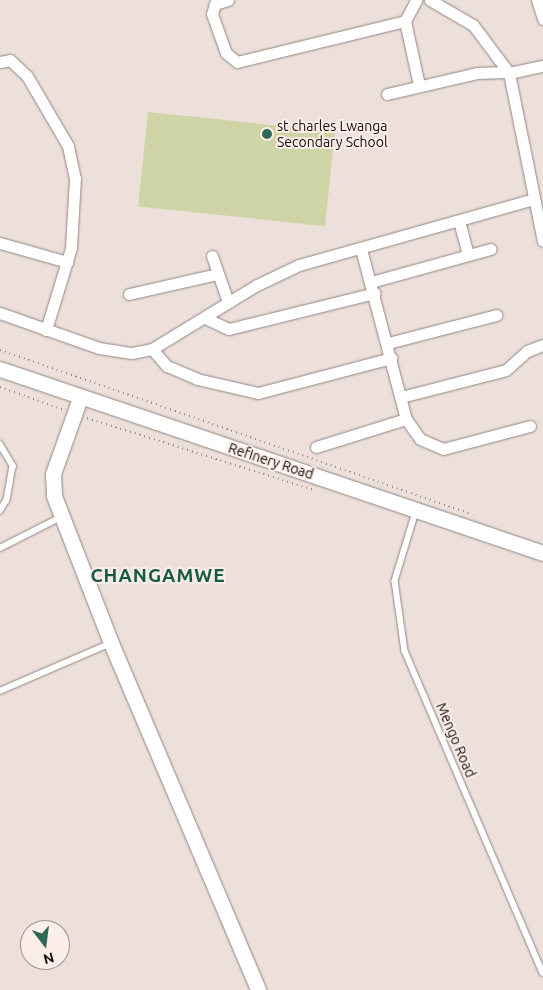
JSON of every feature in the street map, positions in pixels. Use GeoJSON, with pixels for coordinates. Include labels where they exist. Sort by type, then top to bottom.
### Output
{"type":"FeatureCollection","features":[{"type":"Feature","properties":{"kind":"street"},"geometry":{"type":"LineString","coordinates":[[228,0],[215,4],[212,14],[226,53],[237,62],[405,21]]}},
{"type":"Feature","properties":{"kind":"street"},"geometry":{"type":"LineString","coordinates":[[416,0],[405,21],[419,85]]}},
{"type":"Feature","properties":{"kind":"street"},"geometry":{"type":"LineString","coordinates":[[537,0],[543,19]]}},
{"type":"Feature","properties":{"kind":"street"},"geometry":{"type":"LineString","coordinates":[[436,1],[472,25],[508,72],[543,241]]}},
{"type":"Feature","properties":{"kind":"street"},"geometry":{"type":"LineString","coordinates":[[0,62],[10,60],[21,66],[68,146],[77,204],[67,262],[46,330]]}},
{"type":"Feature","properties":{"kind":"street"},"geometry":{"type":"LineString","coordinates":[[387,94],[419,85],[543,66]]}},
{"type":"Feature","properties":{"kind":"street"},"geometry":{"type":"LineString","coordinates":[[0,313],[99,348],[132,353],[152,349],[205,318],[228,302],[299,265],[534,199]]}},
{"type":"Feature","properties":{"kind":"street"},"geometry":{"type":"LineString","coordinates":[[459,220],[468,255]]}},
{"type":"Feature","properties":{"kind":"street"},"geometry":{"type":"LineString","coordinates":[[0,243],[67,262]]}},
{"type":"Feature","properties":{"kind":"street"},"geometry":{"type":"LineString","coordinates":[[361,249],[375,293],[406,419],[420,439],[443,449],[530,426]]}},
{"type":"Feature","properties":{"kind":"street"},"geometry":{"type":"LineString","coordinates":[[371,282],[490,249]]}},
{"type":"Feature","properties":{"kind":"street"},"geometry":{"type":"LineString","coordinates":[[212,256],[228,302]]}},
{"type":"Feature","properties":{"kind":"street"},"geometry":{"type":"LineString","coordinates":[[129,294],[217,274]]}},
{"type":"Feature","properties":{"kind":"street"},"geometry":{"type":"LineString","coordinates":[[205,318],[228,329],[375,293]]}},
{"type":"Feature","properties":{"kind":"street"},"geometry":{"type":"LineString","coordinates":[[388,343],[496,315]]}},
{"type":"Feature","properties":{"kind":"street"},"geometry":{"type":"LineString","coordinates":[[401,397],[506,370],[527,351],[543,345]]}},
{"type":"Feature","properties":{"kind":"street"},"geometry":{"type":"LineString","coordinates":[[152,349],[167,366],[197,379],[258,393],[391,358]]}},
{"type":"Feature","properties":{"kind":"street","name":"Refinery Road"},"geometry":{"type":"LineString","coordinates":[[0,369],[80,398],[543,553]]}},
{"type":"Feature","properties":{"kind":"street"},"geometry":{"type":"LineString","coordinates":[[80,398],[52,474],[61,517],[111,643],[258,990]]}},
{"type":"Feature","properties":{"kind":"street"},"geometry":{"type":"LineString","coordinates":[[316,447],[406,419]]}},
{"type":"Feature","properties":{"kind":"lane"},"geometry":{"type":"LineString","coordinates":[[0,444],[13,466],[7,500],[0,511]]}},
{"type":"Feature","properties":{"kind":"lane","name":"Mengo Road"},"geometry":{"type":"LineString","coordinates":[[417,510],[395,581],[405,651],[543,973]]}},
{"type":"Feature","properties":{"kind":"lane"},"geometry":{"type":"LineString","coordinates":[[0,548],[61,517]]}},
{"type":"Feature","properties":{"kind":"lane"},"geometry":{"type":"LineString","coordinates":[[0,691],[111,643]]}},
{"type":"Feature","properties":{"kind":"path"},"geometry":{"type":"LineString","coordinates":[[0,350],[481,517]]}},
{"type":"Feature","properties":{"kind":"path"},"geometry":{"type":"LineString","coordinates":[[0,386],[74,414],[316,491]]}},
{"type":"Feature","properties":{"kind":"green space"},"geometry":{"type":"Polygon","coordinates":[[[148,112],[335,132],[325,226],[138,206],[148,112]]]}},
{"type":"Feature","properties":{"kind":"place","name":"st charles Lwanga Secondary School"},"geometry":{"type":"Point","coordinates":[267,134]}},
{"type":"Feature","properties":{"kind":"district","name":"CHANGAMWE"},"geometry":{"type":"Point","coordinates":[158,576]}}]}
